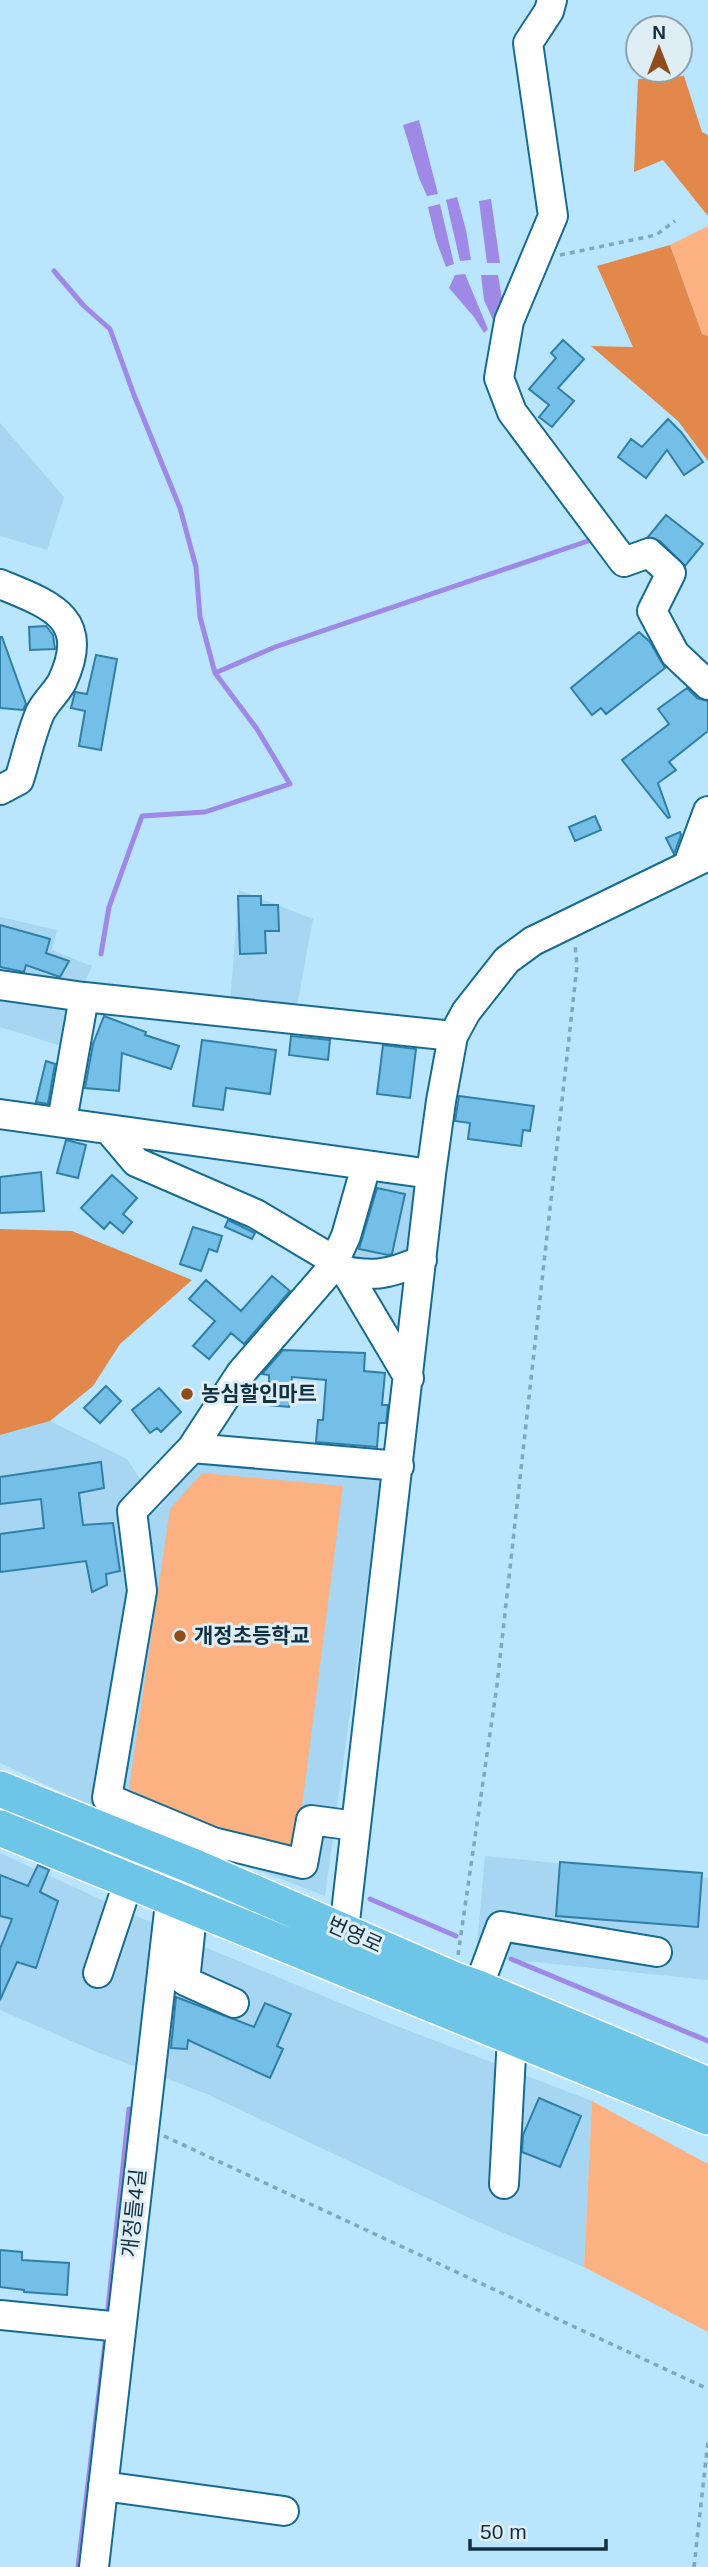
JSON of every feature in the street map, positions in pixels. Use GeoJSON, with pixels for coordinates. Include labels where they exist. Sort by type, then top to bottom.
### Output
{"type":"FeatureCollection","features":[{"type":"Feature","properties":{"kind":"main road","name":"번영로"},"geometry":{"type":"LineString","coordinates":[[0,1789],[344,1930],[708,2085]]}},
{"type":"Feature","properties":{"kind":"main road","name":"번영로"},"geometry":{"type":"LineString","coordinates":[[0,1828],[708,2118]]}},
{"type":"Feature","properties":{"kind":"street"},"geometry":{"type":"LineString","coordinates":[[552,0],[549,11],[528,43],[553,216],[509,321],[499,378],[512,412],[624,562],[649,553],[671,573],[653,611],[675,654],[708,685]]}},
{"type":"Feature","properties":{"kind":"street"},"geometry":{"type":"LineString","coordinates":[[0,584],[40,600],[65,619],[72,635],[73,655],[60,685],[40,714],[19,780],[0,790]]}},
{"type":"Feature","properties":{"kind":"street"},"geometry":{"type":"LineString","coordinates":[[344,1930],[431,1174],[453,1036],[466,1012],[507,960],[533,941],[698,861],[708,811]]}},
{"type":"Feature","properties":{"kind":"street"},"geometry":{"type":"LineString","coordinates":[[0,985],[84,997],[453,1036]]}},
{"type":"Feature","properties":{"kind":"street"},"geometry":{"type":"LineString","coordinates":[[62,1121],[84,997]]}},
{"type":"Feature","properties":{"kind":"street"},"geometry":{"type":"LineString","coordinates":[[0,1114],[431,1174]]}},
{"type":"Feature","properties":{"kind":"street"},"geometry":{"type":"LineString","coordinates":[[109,1130],[136,1162],[256,1214],[337,1267],[365,1276],[396,1272],[422,1260]]}},
{"type":"Feature","properties":{"kind":"street"},"geometry":{"type":"LineString","coordinates":[[356,1826],[311,1820],[303,1864],[213,1842],[107,1798],[142,1591],[132,1511],[192,1448],[241,1373],[337,1267],[366,1166]]}},
{"type":"Feature","properties":{"kind":"street"},"geometry":{"type":"LineString","coordinates":[[337,1267],[409,1378]]}},
{"type":"Feature","properties":{"kind":"street"},"geometry":{"type":"LineString","coordinates":[[192,1448],[399,1466]]}},
{"type":"Feature","properties":{"kind":"street","name":"개정들4길"},"geometry":{"type":"LineString","coordinates":[[94,2567],[103,2486],[111,2326],[181,1901],[174,1859]]}},
{"type":"Feature","properties":{"kind":"street"},"geometry":{"type":"LineString","coordinates":[[98,1973],[129,1880]]}},
{"type":"Feature","properties":{"kind":"street"},"geometry":{"type":"LineString","coordinates":[[181,1901],[185,1980],[234,2003]]}},
{"type":"Feature","properties":{"kind":"street"},"geometry":{"type":"LineString","coordinates":[[466,1984],[500,1926],[657,1952]]}},
{"type":"Feature","properties":{"kind":"street"},"geometry":{"type":"LineString","coordinates":[[504,2184],[512,2037]]}},
{"type":"Feature","properties":{"kind":"street"},"geometry":{"type":"LineString","coordinates":[[0,2315],[111,2326]]}},
{"type":"Feature","properties":{"kind":"street"},"geometry":{"type":"LineString","coordinates":[[103,2486],[284,2511]]}},
{"type":"Feature","properties":{"kind":"path"},"geometry":{"type":"LineString","coordinates":[[530,272],[561,255],[590,247],[634,242],[656,235],[675,221]]}},
{"type":"Feature","properties":{"kind":"path"},"geometry":{"type":"LineString","coordinates":[[466,1984],[577,966],[572,922]]}},
{"type":"Feature","properties":{"kind":"path"},"geometry":{"type":"LineString","coordinates":[[144,2126],[708,2389]]}},
{"type":"Feature","properties":{"kind":"path"},"geometry":{"type":"LineString","coordinates":[[694,2567],[708,2441]]}},
{"type":"Feature","properties":{"kind":"shaded area"},"geometry":{"type":"Polygon","coordinates":[[[638,84],[687,84],[702,132],[708,135],[708,216],[663,160],[634,172],[638,84]]]}},
{"type":"Feature","properties":{"kind":"shaded area"},"geometry":{"type":"Polygon","coordinates":[[[419,120],[438,194],[427,196],[403,125],[419,120]]]}},
{"type":"Feature","properties":{"kind":"shaded area"},"geometry":{"type":"Polygon","coordinates":[[[457,197],[471,260],[460,261],[446,200],[457,197]]]}},
{"type":"Feature","properties":{"kind":"shaded area"},"geometry":{"type":"Polygon","coordinates":[[[491,199],[500,263],[487,263],[479,201],[491,199]]]}},
{"type":"Feature","properties":{"kind":"shaded area"},"geometry":{"type":"Polygon","coordinates":[[[440,204],[454,264],[446,267],[428,207],[440,204]]]}},
{"type":"Feature","properties":{"kind":"shaded area"},"geometry":{"type":"Polygon","coordinates":[[[708,226],[708,336],[702,334],[670,245],[708,226]]]}},
{"type":"Feature","properties":{"kind":"shaded area"},"geometry":{"type":"Polygon","coordinates":[[[670,245],[702,334],[708,336],[708,461],[678,421],[591,346],[633,347],[597,266],[670,245]]]}},
{"type":"Feature","properties":{"kind":"shaded area"},"geometry":{"type":"Polygon","coordinates":[[[465,274],[488,329],[484,333],[449,288],[455,275],[465,274]]]}},
{"type":"Feature","properties":{"kind":"shaded area"},"geometry":{"type":"Polygon","coordinates":[[[481,275],[498,275],[502,299],[500,320],[493,320],[484,300],[481,275]]]}},
{"type":"Feature","properties":{"kind":"shaded area"},"geometry":{"type":"Polygon","coordinates":[[[0,423],[64,497],[47,550],[0,536],[0,423]]]}},
{"type":"Feature","properties":{"kind":"shaded area"},"geometry":{"type":"Polygon","coordinates":[[[239,890],[313,919],[296,1011],[230,1002],[239,890]]]}},
{"type":"Feature","properties":{"kind":"shaded area"},"geometry":{"type":"Polygon","coordinates":[[[0,917],[57,930],[52,950],[92,966],[81,990],[68,1048],[0,1027],[0,917]]]}},
{"type":"Feature","properties":{"kind":"shaded area"},"geometry":{"type":"Polygon","coordinates":[[[370,1174],[407,1178],[415,1190],[409,1258],[344,1261],[370,1174]]]}},
{"type":"Feature","properties":{"kind":"shaded area"},"geometry":{"type":"Polygon","coordinates":[[[0,1229],[72,1231],[192,1280],[120,1344],[93,1386],[50,1421],[0,1435],[0,1229]]]}},
{"type":"Feature","properties":{"kind":"shaded area","name":"개정초등학교"},"geometry":{"type":"Polygon","coordinates":[[[50,1421],[127,1459],[159,1508],[202,1457],[382,1478],[325,1896],[87,1804],[0,1763],[0,1435],[50,1421]]]}},
{"type":"Feature","properties":{"kind":"shaded area"},"geometry":{"type":"Polygon","coordinates":[[[202,1473],[343,1486],[297,1846],[282,1859],[129,1789],[170,1509],[202,1473]]]}},
{"type":"Feature","properties":{"kind":"shaded area"},"geometry":{"type":"Polygon","coordinates":[[[0,1853],[202,1946],[389,2023],[592,2101],[584,2267],[478,2222],[207,2094],[97,2052],[0,2010],[0,1853]]]}},
{"type":"Feature","properties":{"kind":"shaded area"},"geometry":{"type":"Polygon","coordinates":[[[485,1856],[708,1878],[708,1980],[476,1956],[485,1856]]]}},
{"type":"Feature","properties":{"kind":"shaded area"},"geometry":{"type":"Polygon","coordinates":[[[592,2101],[708,2164],[708,2332],[584,2267],[592,2101]]]}},
{"type":"Feature","properties":{"kind":"building"},"geometry":{"type":"Polygon","coordinates":[[[563,340],[584,359],[558,388],[574,401],[552,427],[539,417],[549,405],[529,389],[556,358],[551,353],[563,340]]]}},
{"type":"Feature","properties":{"kind":"building"},"geometry":{"type":"Polygon","coordinates":[[[668,419],[703,462],[684,475],[667,450],[646,478],[618,457],[631,439],[642,447],[668,419]]]}},
{"type":"Feature","properties":{"kind":"building"},"geometry":{"type":"Polygon","coordinates":[[[666,515],[703,544],[685,566],[660,541],[648,537],[666,515]]]}},
{"type":"Feature","properties":{"kind":"building"},"geometry":{"type":"Polygon","coordinates":[[[46,626],[53,635],[55,649],[30,650],[29,627],[46,626]]]}},
{"type":"Feature","properties":{"kind":"building"},"geometry":{"type":"Polygon","coordinates":[[[639,632],[650,642],[665,668],[606,714],[601,708],[592,715],[571,688],[639,632]]]}},
{"type":"Feature","properties":{"kind":"building"},"geometry":{"type":"Polygon","coordinates":[[[0,637],[26,704],[23,710],[0,708],[0,637]]]}},
{"type":"Feature","properties":{"kind":"building"},"geometry":{"type":"Polygon","coordinates":[[[96,655],[117,659],[101,750],[79,746],[85,711],[71,708],[75,692],[87,694],[96,655]]]}},
{"type":"Feature","properties":{"kind":"building"},"geometry":{"type":"Polygon","coordinates":[[[687,688],[697,698],[708,701],[708,731],[669,762],[676,770],[658,783],[670,817],[668,818],[622,760],[669,724],[658,709],[687,688]]]}},
{"type":"Feature","properties":{"kind":"building"},"geometry":{"type":"Polygon","coordinates":[[[595,816],[601,830],[575,841],[569,827],[595,816]]]}},
{"type":"Feature","properties":{"kind":"building"},"geometry":{"type":"Polygon","coordinates":[[[680,832],[681,835],[674,854],[666,838],[680,832]]]}},
{"type":"Feature","properties":{"kind":"building"},"geometry":{"type":"Polygon","coordinates":[[[238,896],[261,896],[261,905],[278,905],[279,931],[265,931],[266,953],[240,954],[238,896]]]}},
{"type":"Feature","properties":{"kind":"building"},"geometry":{"type":"Polygon","coordinates":[[[0,925],[50,939],[46,953],[69,961],[60,977],[26,965],[24,972],[0,967],[0,925]]]}},
{"type":"Feature","properties":{"kind":"building"},"geometry":{"type":"Polygon","coordinates":[[[104,1016],[146,1032],[145,1035],[179,1046],[171,1069],[122,1053],[119,1091],[85,1088],[93,1044],[104,1016]]]}},
{"type":"Feature","properties":{"kind":"building"},"geometry":{"type":"Polygon","coordinates":[[[291,1036],[330,1040],[328,1060],[289,1055],[291,1036]]]}},
{"type":"Feature","properties":{"kind":"building"},"geometry":{"type":"Polygon","coordinates":[[[202,1040],[276,1050],[270,1094],[226,1088],[223,1110],[193,1106],[202,1040]]]}},
{"type":"Feature","properties":{"kind":"building"},"geometry":{"type":"Polygon","coordinates":[[[383,1045],[416,1049],[410,1098],[377,1094],[383,1045]]]}},
{"type":"Feature","properties":{"kind":"building"},"geometry":{"type":"Polygon","coordinates":[[[46,1061],[55,1064],[48,1104],[36,1102],[46,1061]]]}},
{"type":"Feature","properties":{"kind":"building"},"geometry":{"type":"Polygon","coordinates":[[[459,1096],[534,1106],[530,1131],[523,1130],[521,1146],[468,1139],[470,1123],[455,1121],[459,1096]]]}},
{"type":"Feature","properties":{"kind":"building"},"geometry":{"type":"Polygon","coordinates":[[[66,1140],[86,1145],[78,1178],[57,1173],[66,1140]]]}},
{"type":"Feature","properties":{"kind":"building"},"geometry":{"type":"Polygon","coordinates":[[[41,1172],[44,1211],[0,1213],[0,1177],[41,1172]]]}},
{"type":"Feature","properties":{"kind":"building"},"geometry":{"type":"Polygon","coordinates":[[[112,1175],[137,1198],[123,1214],[132,1222],[123,1233],[110,1222],[104,1229],[81,1208],[112,1175]]]}},
{"type":"Feature","properties":{"kind":"building"},"geometry":{"type":"Polygon","coordinates":[[[377,1188],[405,1194],[392,1254],[388,1255],[359,1249],[377,1188]]]}},
{"type":"Feature","properties":{"kind":"building"},"geometry":{"type":"Polygon","coordinates":[[[228,1220],[255,1233],[252,1239],[225,1227],[228,1220]]]}},
{"type":"Feature","properties":{"kind":"building"},"geometry":{"type":"Polygon","coordinates":[[[193,1227],[222,1236],[217,1252],[209,1249],[201,1271],[180,1264],[193,1227]]]}},
{"type":"Feature","properties":{"kind":"building"},"geometry":{"type":"Polygon","coordinates":[[[272,1276],[290,1291],[244,1344],[231,1333],[209,1359],[193,1346],[215,1321],[189,1299],[206,1280],[241,1311],[272,1276]]]}},
{"type":"Feature","properties":{"kind":"building"},"geometry":{"type":"Polygon","coordinates":[[[283,1350],[365,1353],[364,1371],[385,1373],[382,1405],[388,1405],[386,1423],[379,1423],[377,1447],[316,1442],[318,1420],[323,1420],[326,1380],[292,1377],[289,1407],[269,1405],[271,1382],[269,1375],[262,1374],[283,1350]]]}},
{"type":"Feature","properties":{"kind":"building"},"geometry":{"type":"Polygon","coordinates":[[[106,1386],[121,1401],[100,1423],[84,1408],[106,1386]]]}},
{"type":"Feature","properties":{"kind":"building"},"geometry":{"type":"Polygon","coordinates":[[[159,1388],[181,1412],[161,1432],[157,1428],[150,1433],[132,1410],[159,1388]]]}},
{"type":"Feature","properties":{"kind":"building"},"geometry":{"type":"Polygon","coordinates":[[[101,1462],[104,1488],[79,1493],[83,1525],[113,1523],[120,1571],[106,1574],[107,1585],[92,1592],[86,1561],[0,1572],[0,1534],[44,1528],[41,1499],[0,1504],[0,1477],[101,1462]]]}},
{"type":"Feature","properties":{"kind":"building"},"geometry":{"type":"Polygon","coordinates":[[[560,1862],[702,1873],[698,1927],[556,1916],[560,1862]]]}},
{"type":"Feature","properties":{"kind":"building"},"geometry":{"type":"Polygon","coordinates":[[[38,1865],[49,1870],[40,1892],[58,1901],[36,1968],[17,1962],[0,2000],[0,1949],[12,1919],[0,1916],[0,1875],[28,1886],[38,1865]]]}},
{"type":"Feature","properties":{"kind":"building"},"geometry":{"type":"Polygon","coordinates":[[[176,1997],[254,2027],[265,2003],[291,2014],[277,2046],[283,2049],[270,2078],[188,2040],[187,2049],[171,2048],[176,1997]]]}},
{"type":"Feature","properties":{"kind":"building"},"geometry":{"type":"Polygon","coordinates":[[[539,2098],[581,2116],[560,2167],[522,2152],[523,2135],[539,2098]]]}},
{"type":"Feature","properties":{"kind":"building"},"geometry":{"type":"Polygon","coordinates":[[[0,2250],[22,2252],[22,2260],[69,2263],[67,2295],[24,2292],[0,2287],[0,2250]]]}},
{"type":"Feature","properties":{"kind":"waterway"},"geometry":{"type":"LineString","coordinates":[[54,271],[84,306],[110,329],[180,508],[196,567],[200,617],[215,673],[257,729],[290,784],[205,812],[142,816],[109,907],[101,954]]}},
{"type":"Feature","properties":{"kind":"waterway"},"geometry":{"type":"LineString","coordinates":[[215,673],[275,647],[588,541]]}},
{"type":"Feature","properties":{"kind":"waterway"},"geometry":{"type":"LineString","coordinates":[[370,1899],[456,1936]]}},
{"type":"Feature","properties":{"kind":"waterway"},"geometry":{"type":"LineString","coordinates":[[511,1959],[708,2041]]}},
{"type":"Feature","properties":{"kind":"waterway"},"geometry":{"type":"LineString","coordinates":[[107,2318],[129,2109]]}},
{"type":"Feature","properties":{"kind":"waterway"},"geometry":{"type":"LineString","coordinates":[[78,2567],[106,2335]]}},
{"type":"Feature","properties":{"kind":"place","name":"농심할인마트"},"geometry":{"type":"Point","coordinates":[187,1394]}},
{"type":"Feature","properties":{"kind":"place","name":"개정초등학교"},"geometry":{"type":"Point","coordinates":[180,1636]}}]}
